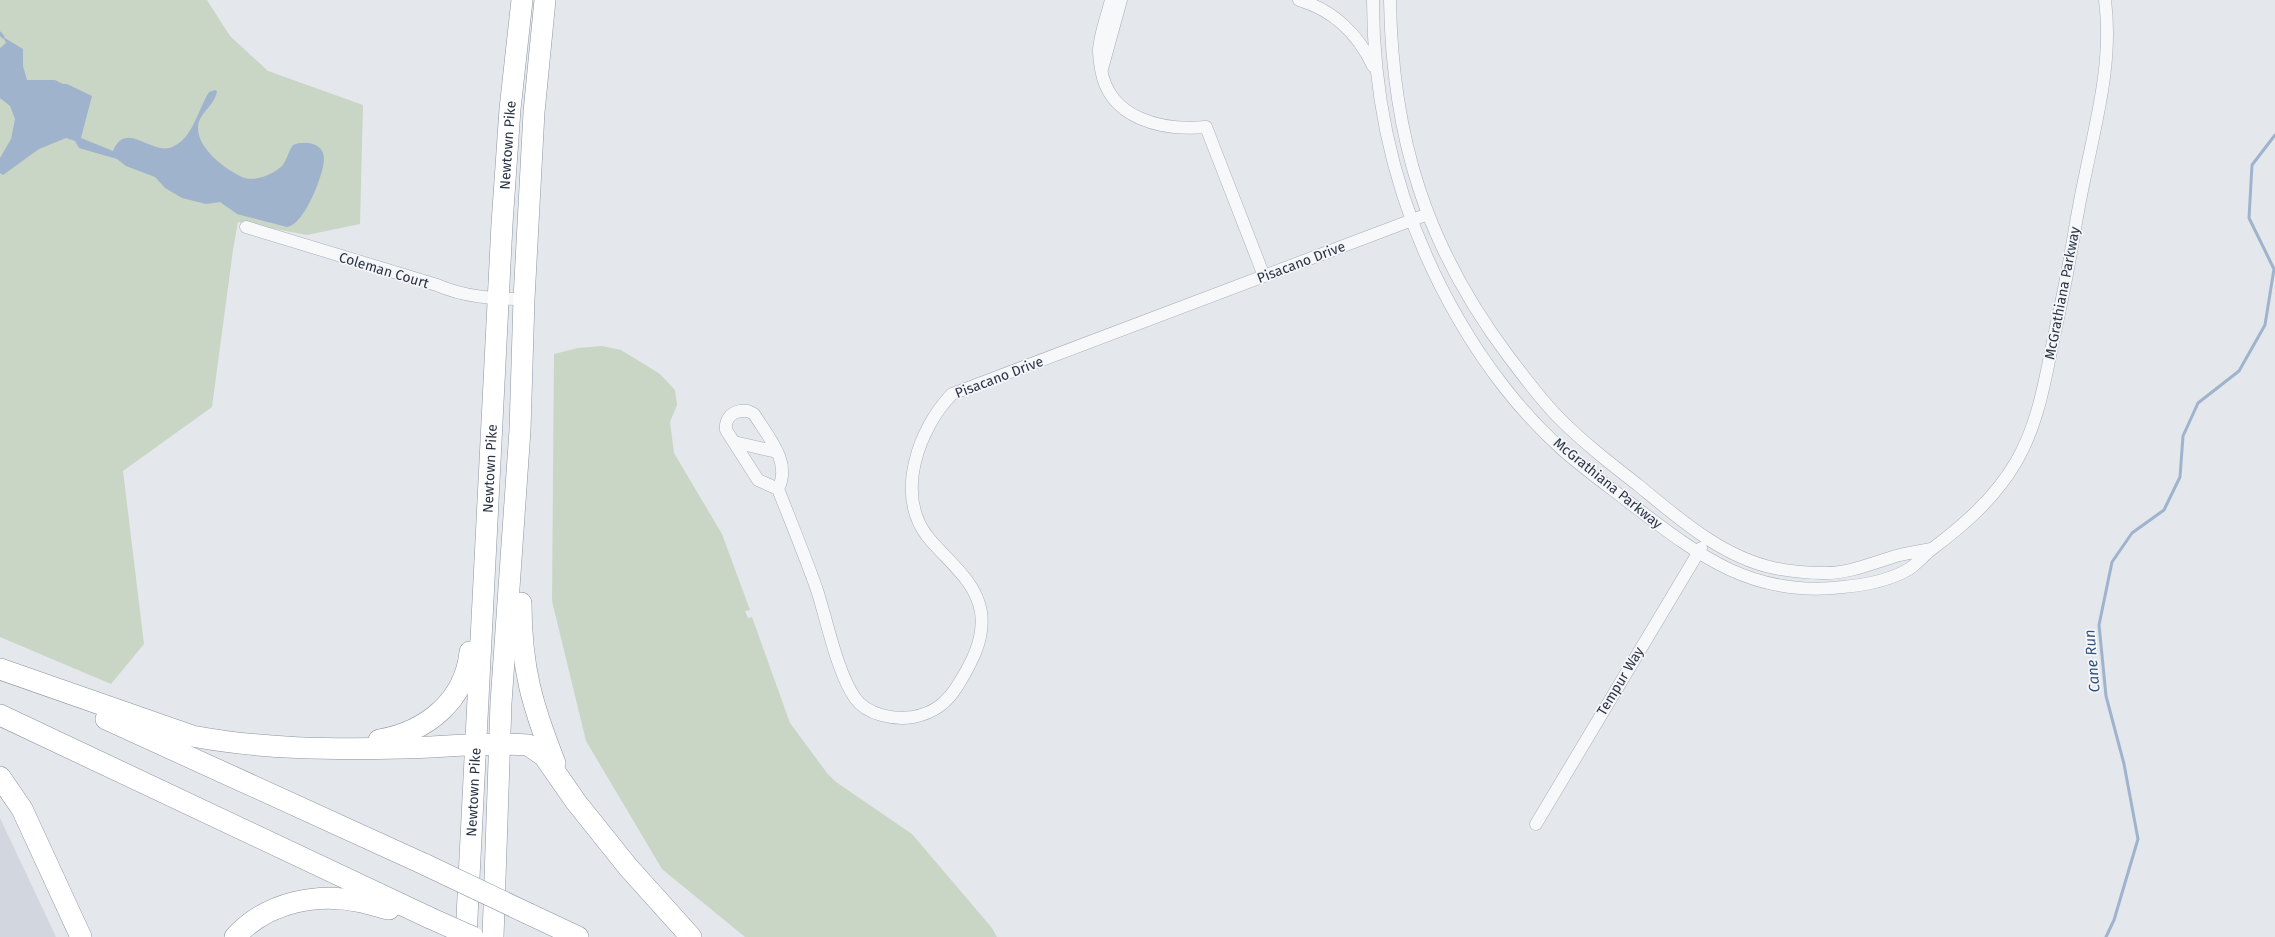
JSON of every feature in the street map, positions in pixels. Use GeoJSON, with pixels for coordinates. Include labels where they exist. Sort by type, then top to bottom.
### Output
{"type":"FeatureCollection","features":[{"type":"Feature","properties":{"kind":"highway","name":"Newtown Pike"},"geometry":{"type":"LineString","coordinates":[[466,937],[498,299],[510,109],[522,0]]}},
{"type":"Feature","properties":{"kind":"highway","name":"Newtown Pike"},"geometry":{"type":"LineString","coordinates":[[493,937],[499,745],[520,430],[524,299],[534,112],[545,0]]}},
{"type":"Feature","properties":{"kind":"highway"},"geometry":{"type":"LineString","coordinates":[[520,430],[520,628],[522,656],[525,676],[536,716],[560,777]]}},
{"type":"Feature","properties":{"kind":"highway"},"geometry":{"type":"LineString","coordinates":[[331,747],[390,738],[419,727],[444,709],[464,680],[470,660],[487,509]]}},
{"type":"Feature","properties":{"kind":"highway"},"geometry":{"type":"LineString","coordinates":[[0,670],[192,736],[264,746],[370,749],[528,745],[537,749],[544,756],[576,802],[628,867],[691,937]]}},
{"type":"Feature","properties":{"kind":"highway"},"geometry":{"type":"LineString","coordinates":[[0,670],[426,865],[578,937]]}},
{"type":"Feature","properties":{"kind":"highway"},"geometry":{"type":"LineString","coordinates":[[0,715],[473,937]]}},
{"type":"Feature","properties":{"kind":"highway"},"geometry":{"type":"LineString","coordinates":[[0,777],[22,809],[81,937]]}},
{"type":"Feature","properties":{"kind":"highway"},"geometry":{"type":"LineString","coordinates":[[236,937],[255,919],[271,910],[311,898],[361,901],[430,918]]}},
{"type":"Feature","properties":{"kind":"street"},"geometry":{"type":"LineString","coordinates":[[1111,0],[1099,51],[1104,81],[1111,98],[1128,112],[1142,120],[1178,127],[1206,127],[1264,276]]}},
{"type":"Feature","properties":{"kind":"street"},"geometry":{"type":"LineString","coordinates":[[1102,70],[1120,0]]}},
{"type":"Feature","properties":{"kind":"street"},"geometry":{"type":"LineString","coordinates":[[1299,0],[1327,12],[1343,24],[1367,54],[1376,78]]}},
{"type":"Feature","properties":{"kind":"street","name":"McGrathiana Parkway"},"geometry":{"type":"LineString","coordinates":[[1373,0],[1376,78],[1386,136],[1395,171],[1412,220],[1450,303],[1473,342],[1494,372],[1520,404],[1563,450],[1698,553],[1731,571],[1779,586],[1824,589],[1861,585],[1885,579],[1909,569],[1968,522],[2000,486],[2016,463],[2031,431],[2038,410],[2067,275],[2104,81],[2108,47],[2105,0]]}},
{"type":"Feature","properties":{"kind":"street","name":"McGrathiana Parkway"},"geometry":{"type":"LineString","coordinates":[[1390,0],[1393,67],[1398,111],[1407,151],[1428,214],[1458,280],[1491,334],[1559,418],[1584,441],[1675,515],[1707,538],[1748,559],[1774,568],[1824,574],[1933,549]]}},
{"type":"Feature","properties":{"kind":"street","name":"Pisacano Drive"},"geometry":{"type":"LineString","coordinates":[[778,489],[816,589],[843,672],[855,698],[870,710],[883,715],[902,719],[935,712],[955,690],[973,660],[980,636],[981,612],[964,576],[926,535],[916,512],[912,494],[913,469],[918,449],[939,407],[952,394],[1428,214]]}},
{"type":"Feature","properties":{"kind":"street","name":"Coleman Court"},"geometry":{"type":"LineString","coordinates":[[246,227],[437,286],[456,294],[498,299],[524,299]]}},
{"type":"Feature","properties":{"kind":"street"},"geometry":{"type":"LineString","coordinates":[[1494,372],[1510,359]]}},
{"type":"Feature","properties":{"kind":"street"},"geometry":{"type":"LineString","coordinates":[[748,411],[754,414],[777,452],[783,466],[783,479],[778,489],[758,480],[734,442],[726,430],[726,423],[733,413],[748,411]]}},
{"type":"Feature","properties":{"kind":"street"},"geometry":{"type":"LineString","coordinates":[[734,442],[777,452]]}},
{"type":"Feature","properties":{"kind":"street","name":"Tempur Way"},"geometry":{"type":"LineString","coordinates":[[1536,824],[1707,538]]}},
{"type":"Feature","properties":{"kind":"shaded area"},"geometry":{"type":"Polygon","coordinates":[[[0,818],[56,937],[0,937],[0,818]]]}},
{"type":"Feature","properties":{"kind":"green space"},"geometry":{"type":"Polygon","coordinates":[[[0,0],[207,0],[230,36],[268,71],[363,105],[360,224],[307,235],[238,222],[212,407],[123,471],[144,644],[111,684],[0,637],[0,0]]]}},
{"type":"Feature","properties":{"kind":"green space"},"geometry":{"type":"Polygon","coordinates":[[[602,346],[621,350],[660,374],[675,390],[677,405],[670,422],[674,453],[722,534],[750,610],[745,611],[748,618],[752,617],[790,723],[827,773],[836,782],[912,834],[992,928],[997,937],[745,937],[662,869],[586,741],[552,601],[554,354],[578,348],[602,346]]]}},
{"type":"Feature","properties":{"kind":"water"},"geometry":{"type":"Polygon","coordinates":[[[3,37],[23,49],[23,66],[27,80],[55,80],[92,96],[81,138],[113,151],[118,142],[125,138],[140,140],[156,147],[172,147],[179,143],[190,131],[209,92],[215,90],[217,91],[216,96],[203,114],[198,128],[199,136],[207,151],[221,164],[242,177],[256,179],[280,168],[285,162],[293,145],[308,143],[318,146],[323,154],[324,160],[312,199],[300,218],[287,227],[237,214],[220,202],[206,204],[182,198],[165,188],[155,177],[126,166],[117,159],[79,148],[75,141],[66,138],[39,149],[3,175],[0,173],[0,158],[11,139],[15,119],[10,106],[0,98],[0,48],[6,43],[3,37]]]}},
{"type":"Feature","properties":{"kind":"waterway"},"geometry":{"type":"LineString","coordinates":[[0,33],[3,37]]}},
{"type":"Feature","properties":{"kind":"waterway","name":"Cane Run"},"geometry":{"type":"LineString","coordinates":[[2106,937],[2114,920],[2138,839],[2124,764],[2106,696],[2099,625],[2112,562],[2132,533],[2164,510],[2180,477],[2183,436],[2198,403],[2239,371],[2265,325],[2274,269],[2249,218],[2252,165],[2275,135]]}}]}
